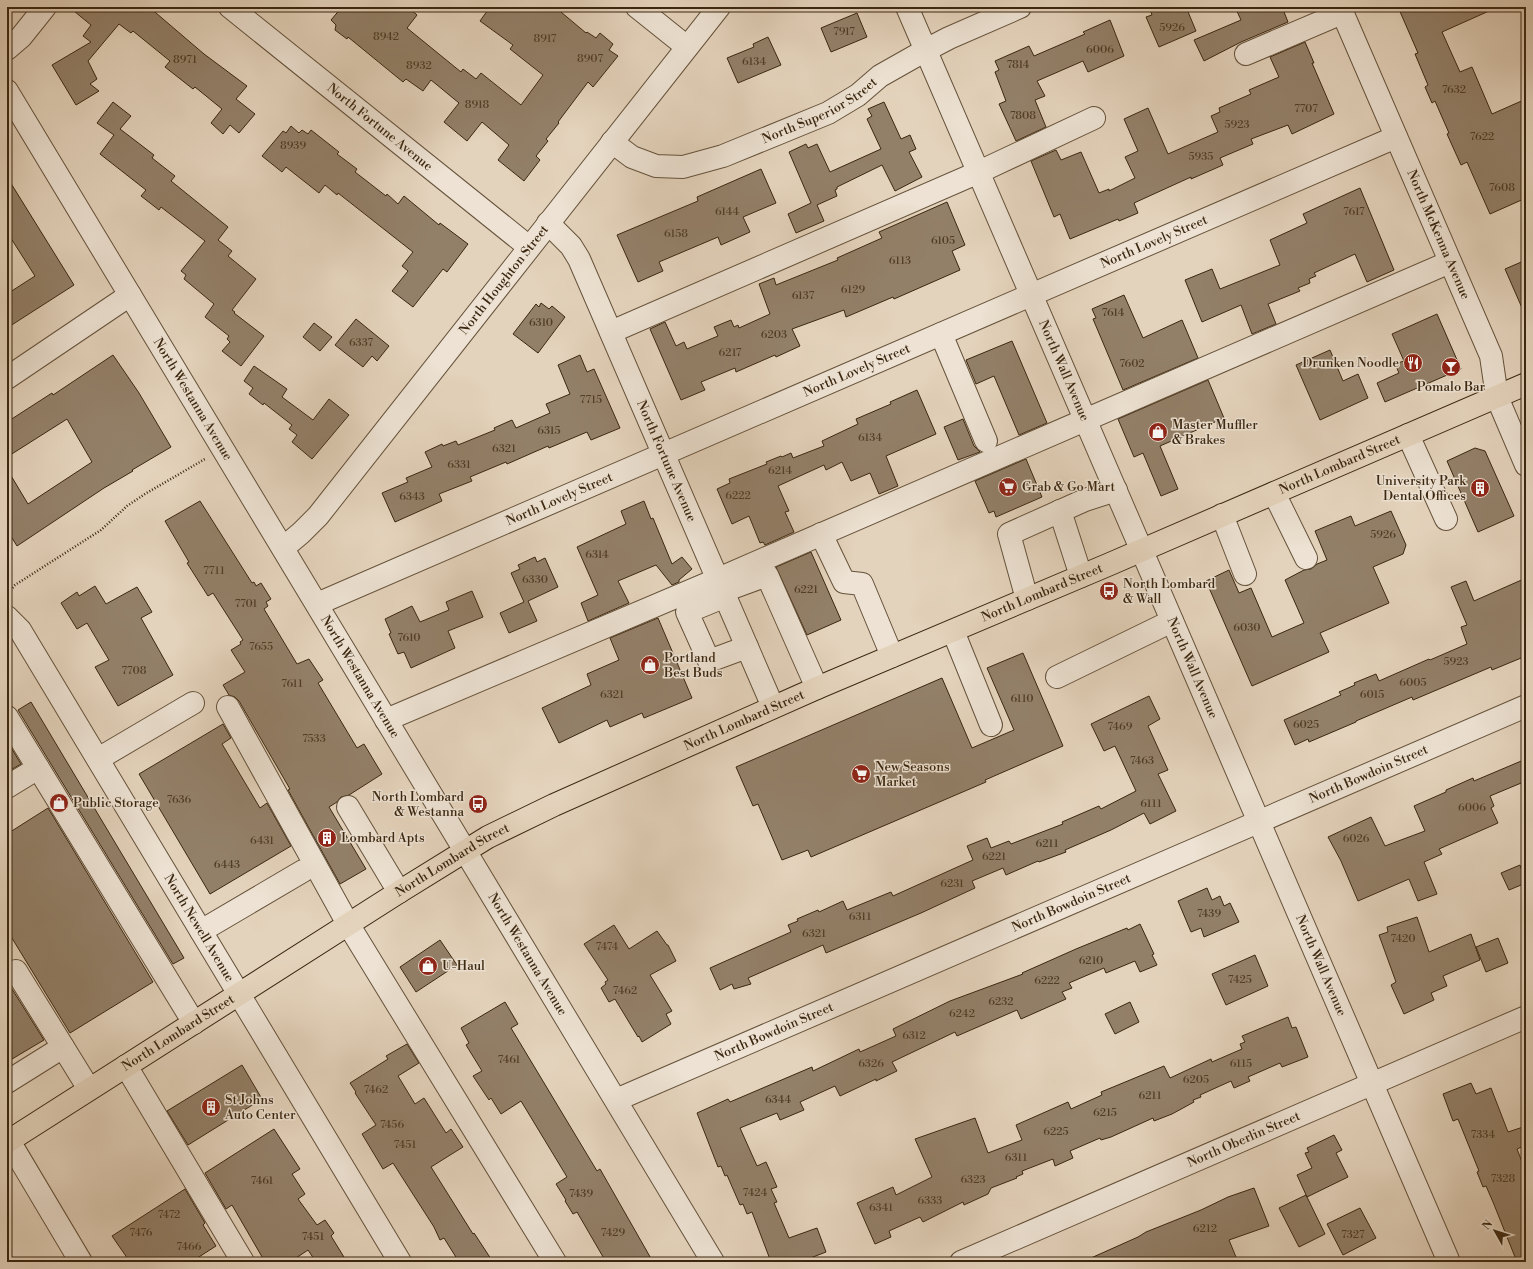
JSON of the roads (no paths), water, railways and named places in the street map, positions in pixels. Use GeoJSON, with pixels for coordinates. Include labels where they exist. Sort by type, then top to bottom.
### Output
{"type":"FeatureCollection","features":[{"type":"Feature","properties":{"kind":"main road","name":"North Lombard Street"},"geometry":{"type":"LineString","coordinates":[[8,1141],[464,851],[516,823],[817,688],[1142,550],[1526,384]]}},
{"type":"Feature","properties":{"kind":"street"},"geometry":{"type":"LineString","coordinates":[[7,49],[22,37],[45,7]]}},
{"type":"Feature","properties":{"kind":"street","name":"North Fortune Avenue"},"geometry":{"type":"LineString","coordinates":[[230,7],[529,247]]}},
{"type":"Feature","properties":{"kind":"street"},"geometry":{"type":"LineString","coordinates":[[638,7],[687,47]]}},
{"type":"Feature","properties":{"kind":"street","name":"North Houghton Street"},"geometry":{"type":"LineString","coordinates":[[283,548],[318,516],[718,7]]}},
{"type":"Feature","properties":{"kind":"street","name":"North Wall Avenue"},"geometry":{"type":"LineString","coordinates":[[907,7],[1449,1262]]}},
{"type":"Feature","properties":{"kind":"street","name":"North Superior Street"},"geometry":{"type":"LineString","coordinates":[[612,142],[632,157],[656,166],[684,167],[711,160],[828,113],[853,98],[880,76],[926,50],[949,38],[1020,7]]}},
{"type":"Feature","properties":{"kind":"street"},"geometry":{"type":"LineString","coordinates":[[1246,54],[1341,10]]}},
{"type":"Feature","properties":{"kind":"street","name":"North McKenna Avenue"},"geometry":{"type":"LineString","coordinates":[[1341,10],[1491,356],[1497,397],[1526,465]]}},
{"type":"Feature","properties":{"kind":"street","name":"North Westanna Avenue"},"geometry":{"type":"LineString","coordinates":[[7,91],[317,604],[464,851],[714,1262]]}},
{"type":"Feature","properties":{"kind":"street"},"geometry":{"type":"LineString","coordinates":[[611,332],[979,172],[1094,118]]}},
{"type":"Feature","properties":{"kind":"street","name":"North Lovely Street"},"geometry":{"type":"LineString","coordinates":[[317,604],[1396,137]]}},
{"type":"Feature","properties":{"kind":"street","name":"North Fortune Avenue"},"geometry":{"type":"LineString","coordinates":[[548,223],[571,246],[579,259],[774,708]]}},
{"type":"Feature","properties":{"kind":"street"},"geometry":{"type":"LineString","coordinates":[[748,647],[709,661],[687,612],[723,589],[821,534],[1450,262]]}},
{"type":"Feature","properties":{"kind":"street"},"geometry":{"type":"LineString","coordinates":[[7,378],[130,295]]}},
{"type":"Feature","properties":{"kind":"street"},"geometry":{"type":"LineString","coordinates":[[941,334],[986,441]]}},
{"type":"Feature","properties":{"kind":"street"},"geometry":{"type":"LineString","coordinates":[[1408,435],[1446,519]]}},
{"type":"Feature","properties":{"kind":"street"},"geometry":{"type":"LineString","coordinates":[[1027,599],[1009,534],[1085,500],[1116,490]]}},
{"type":"Feature","properties":{"kind":"street"},"geometry":{"type":"LineString","coordinates":[[1274,493],[1306,558]]}},
{"type":"Feature","properties":{"kind":"street"},"geometry":{"type":"LineString","coordinates":[[1060,512],[1081,576]]}},
{"type":"Feature","properties":{"kind":"street"},"geometry":{"type":"LineString","coordinates":[[1222,515],[1245,574]]}},
{"type":"Feature","properties":{"kind":"street"},"geometry":{"type":"LineString","coordinates":[[821,534],[844,582],[862,584],[892,656]]}},
{"type":"Feature","properties":{"kind":"street"},"geometry":{"type":"LineString","coordinates":[[386,720],[723,589],[767,575],[817,688]]}},
{"type":"Feature","properties":{"kind":"street","name":"North Newell Avenue"},"geometry":{"type":"LineString","coordinates":[[7,618],[20,630],[400,1262]]}},
{"type":"Feature","properties":{"kind":"street"},"geometry":{"type":"LineString","coordinates":[[1057,676],[1172,620]]}},
{"type":"Feature","properties":{"kind":"street"},"geometry":{"type":"LineString","coordinates":[[953,631],[991,725]]}},
{"type":"Feature","properties":{"kind":"street"},"geometry":{"type":"LineString","coordinates":[[98,759],[193,703]]}},
{"type":"Feature","properties":{"kind":"street","name":"North Bowdoin Street"},"geometry":{"type":"LineString","coordinates":[[616,1100],[1526,706]]}},
{"type":"Feature","properties":{"kind":"street"},"geometry":{"type":"LineString","coordinates":[[228,707],[348,924],[555,1262]]}},
{"type":"Feature","properties":{"kind":"street"},"geometry":{"type":"LineString","coordinates":[[7,717],[194,1023]]}},
{"type":"Feature","properties":{"kind":"street"},"geometry":{"type":"LineString","coordinates":[[7,787],[38,768]]}},
{"type":"Feature","properties":{"kind":"street"},"geometry":{"type":"LineString","coordinates":[[348,807],[399,892]]}},
{"type":"Feature","properties":{"kind":"street"},"geometry":{"type":"LineString","coordinates":[[201,931],[303,871]]}},
{"type":"Feature","properties":{"kind":"street"},"geometry":{"type":"LineString","coordinates":[[7,976],[16,971],[89,1089]]}},
{"type":"Feature","properties":{"kind":"street","name":"North Oberlin Street"},"geometry":{"type":"LineString","coordinates":[[961,1262],[1526,1017]]}},
{"type":"Feature","properties":{"kind":"street"},"geometry":{"type":"LineString","coordinates":[[7,1082],[63,1048]]}},
{"type":"Feature","properties":{"kind":"street"},"geometry":{"type":"LineString","coordinates":[[126,1066],[243,1262]]}},
{"type":"Feature","properties":{"kind":"street"},"geometry":{"type":"LineString","coordinates":[[8,1141],[82,1262]]}},
{"type":"Feature","properties":{"kind":"place","name":"Drunken Noodle"},"geometry":{"type":"Point","coordinates":[1413,363]}},
{"type":"Feature","properties":{"kind":"place","name":"Pomalo Bar"},"geometry":{"type":"Point","coordinates":[1451,367]}},
{"type":"Feature","properties":{"kind":"place","name":"Master Muffler & Brakes"},"geometry":{"type":"Point","coordinates":[1158,432]}},
{"type":"Feature","properties":{"kind":"place","name":"Grab & Go Mart"},"geometry":{"type":"Point","coordinates":[1008,487]}},
{"type":"Feature","properties":{"kind":"place","name":"University Park Dental Offices"},"geometry":{"type":"Point","coordinates":[1480,488]}},
{"type":"Feature","properties":{"kind":"place","name":"North Lombard & Wall"},"geometry":{"type":"Point","coordinates":[1109,591]}},
{"type":"Feature","properties":{"kind":"place","name":"Portland Best Buds"},"geometry":{"type":"Point","coordinates":[650,665]}},
{"type":"Feature","properties":{"kind":"place","name":"New Seasons Market"},"geometry":{"type":"Point","coordinates":[861,774]}},
{"type":"Feature","properties":{"kind":"place","name":"Public Storage"},"geometry":{"type":"Point","coordinates":[59,803]}},
{"type":"Feature","properties":{"kind":"place","name":"North Lombard & Westanna"},"geometry":{"type":"Point","coordinates":[478,804]}},
{"type":"Feature","properties":{"kind":"place","name":"Lombard Apts"},"geometry":{"type":"Point","coordinates":[327,838]}},
{"type":"Feature","properties":{"kind":"place","name":"U-Haul"},"geometry":{"type":"Point","coordinates":[428,966]}},
{"type":"Feature","properties":{"kind":"place","name":"St Johns Auto Center"},"geometry":{"type":"Point","coordinates":[211,1107]}}]}
